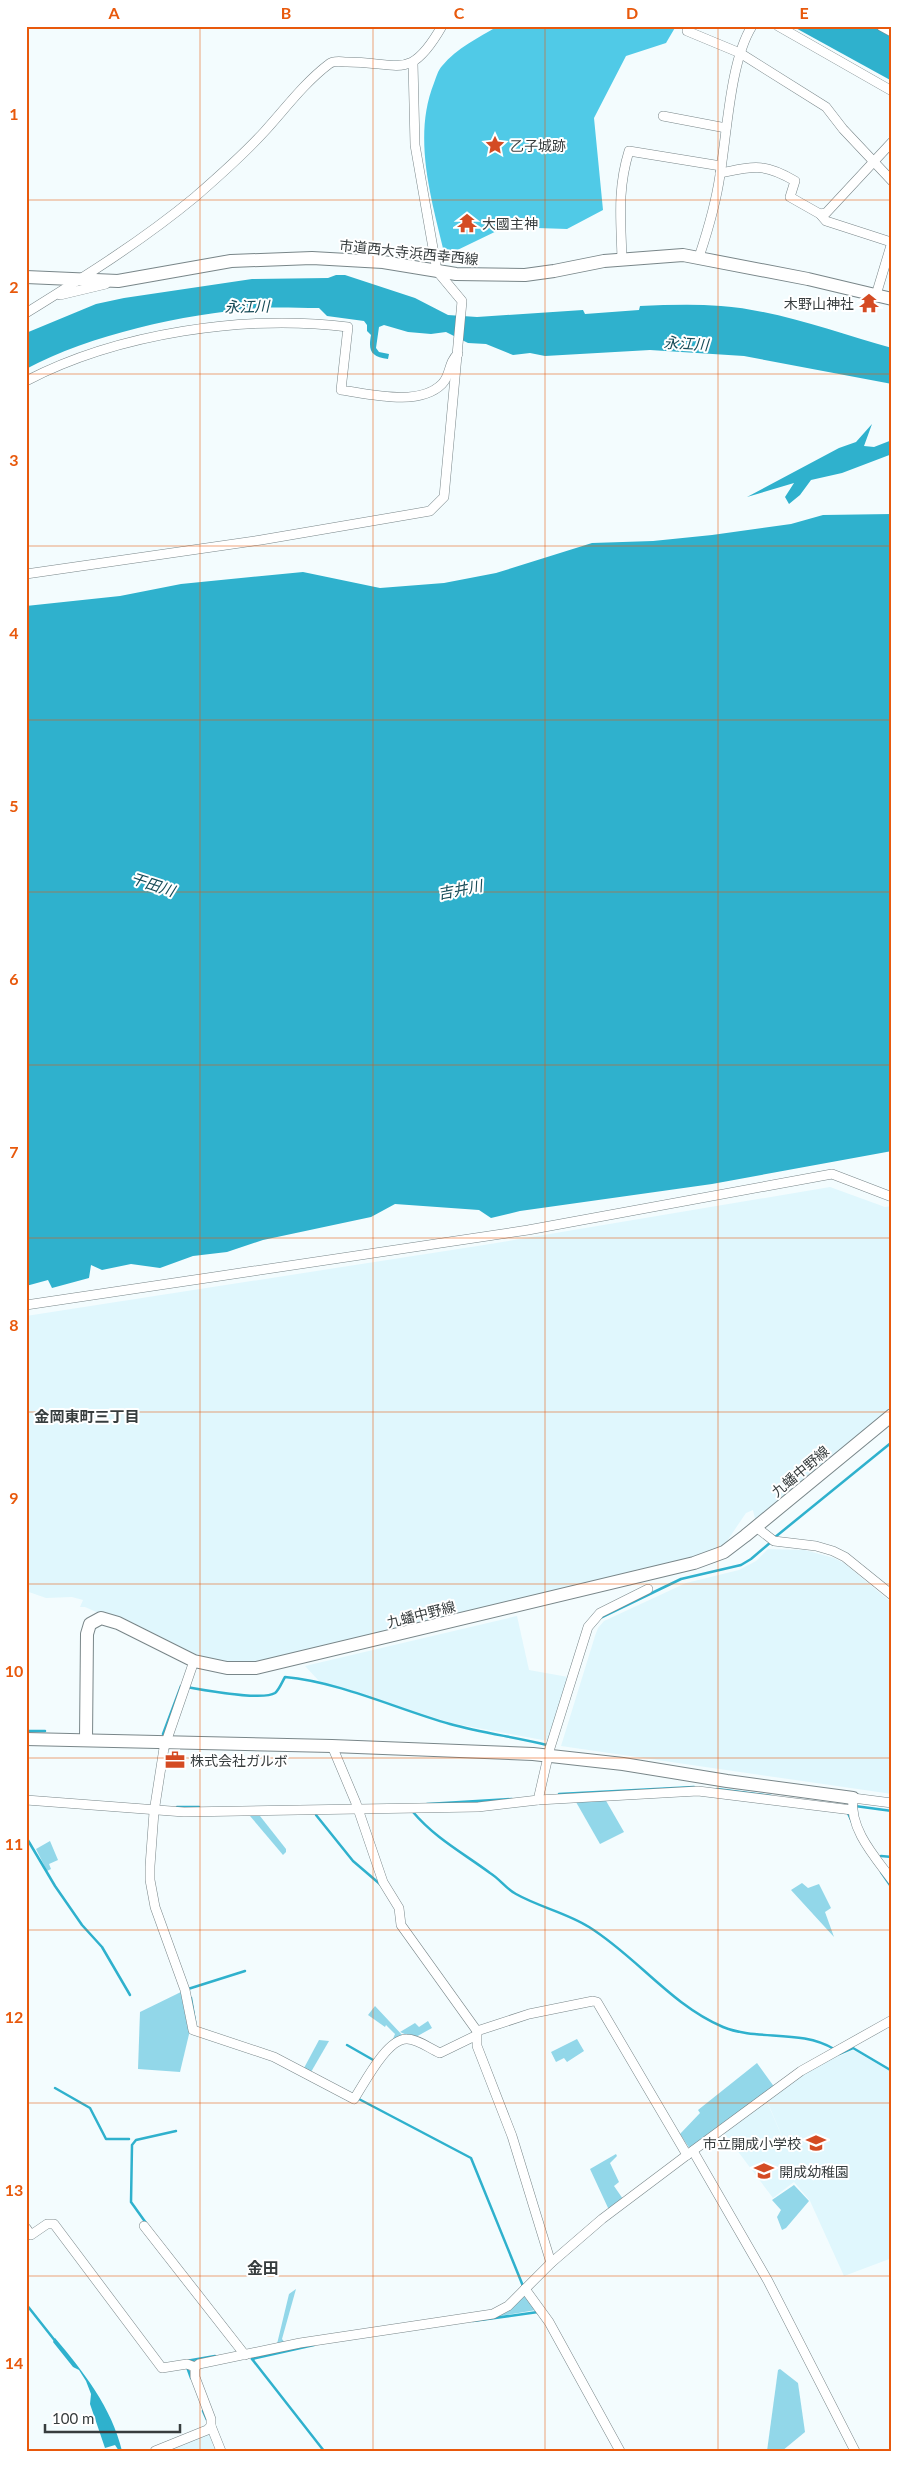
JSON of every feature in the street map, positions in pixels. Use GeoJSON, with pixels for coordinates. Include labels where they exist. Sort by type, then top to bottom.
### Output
{"type":"FeatureCollection","features":[{"type":"Feature","properties":{"kind":"street"},"geometry":{"type":"LineString","coordinates":[[26,313],[128,248],[195,197],[262,134],[316,75],[332,62],[367,62],[390,67],[413,63],[433,42],[442,26]]}},
{"type":"Feature","properties":{"kind":"street"},"geometry":{"type":"LineString","coordinates":[[699,257],[712,217],[740,53],[752,26]]}},
{"type":"Feature","properties":{"kind":"street"},"geometry":{"type":"LineString","coordinates":[[778,26],[892,90]]}},
{"type":"Feature","properties":{"kind":"street"},"geometry":{"type":"LineString","coordinates":[[881,26],[892,32]]}},
{"type":"Feature","properties":{"kind":"street"},"geometry":{"type":"LineString","coordinates":[[686,31],[740,53],[826,107],[892,181]]}},
{"type":"Feature","properties":{"kind":"street"},"geometry":{"type":"LineString","coordinates":[[26,574],[261,540],[430,511],[444,497],[462,301],[437,271],[415,144],[413,63]]}},
{"type":"Feature","properties":{"kind":"street"},"geometry":{"type":"LineString","coordinates":[[662,116],[726,128]]}},
{"type":"Feature","properties":{"kind":"street"},"geometry":{"type":"LineString","coordinates":[[820,214],[826,213],[892,142]]}},
{"type":"Feature","properties":{"kind":"street"},"geometry":{"type":"LineString","coordinates":[[622,260],[619,216],[624,168],[629,151],[721,169],[762,167],[774,169],[796,180],[790,197],[820,214],[826,221],[891,242],[876,295]]}},
{"type":"Feature","properties":{"kind":"street","name":"市道西大寺浜西幸西線"},"geometry":{"type":"LineString","coordinates":[[26,277],[118,281],[231,261],[303,259],[383,262],[456,274],[525,274],[622,260],[683,255],[892,299]]}},
{"type":"Feature","properties":{"kind":"street"},"geometry":{"type":"LineString","coordinates":[[52,296],[118,281]]}},
{"type":"Feature","properties":{"kind":"street"},"geometry":{"type":"LineString","coordinates":[[26,381],[62,364],[105,349],[152,337],[270,322],[310,322],[348,327],[341,390],[404,399],[421,394],[436,389],[444,382],[452,359],[458,354]]}},
{"type":"Feature","properties":{"kind":"street"},"geometry":{"type":"LineString","coordinates":[[26,1304],[528,1230],[832,1174],[892,1197]]}},
{"type":"Feature","properties":{"kind":"street","name":"九蟠中野線"},"geometry":{"type":"LineString","coordinates":[[86,1739],[87,1634],[88,1627],[93,1621],[101,1618],[118,1623],[194,1661],[213,1666],[241,1669],[327,1652],[694,1564],[724,1552],[892,1415]]}},
{"type":"Feature","properties":{"kind":"street"},"geometry":{"type":"LineString","coordinates":[[756,1527],[772,1540],[816,1546],[845,1557],[892,1596]]}},
{"type":"Feature","properties":{"kind":"street"},"geometry":{"type":"LineString","coordinates":[[538,1797],[548,1755],[588,1627],[600,1613],[648,1589]]}},
{"type":"Feature","properties":{"kind":"street"},"geometry":{"type":"LineString","coordinates":[[194,1661],[166,1741],[154,1808],[150,1866],[152,1893],[185,1990],[193,2030],[274,2057],[355,2097],[381,2058],[400,2040],[410,2039],[440,2053],[476,2033],[529,2014],[593,2001],[597,2002],[768,2281],[855,2451]]}},
{"type":"Feature","properties":{"kind":"street"},"geometry":{"type":"LineString","coordinates":[[26,1740],[166,1741],[548,1755],[850,1807]]}},
{"type":"Feature","properties":{"kind":"street"},"geometry":{"type":"LineString","coordinates":[[332,1746],[357,1807],[383,1882],[399,1908],[401,1925],[476,2033],[477,2046],[512,2136],[551,2263]]}},
{"type":"Feature","properties":{"kind":"street"},"geometry":{"type":"LineString","coordinates":[[26,1800],[154,1808],[478,1807],[538,1797],[698,1791],[850,1807],[892,1804]]}},
{"type":"Feature","properties":{"kind":"street"},"geometry":{"type":"LineString","coordinates":[[850,1807],[862,1836],[892,1880]]}},
{"type":"Feature","properties":{"kind":"street"},"geometry":{"type":"LineString","coordinates":[[26,2228],[31,2235],[47,2224],[54,2224],[162,2368],[199,2364],[300,2343],[493,2314],[508,2306],[551,2263],[602,2219],[801,2071],[892,2020]]}},
{"type":"Feature","properties":{"kind":"street"},"geometry":{"type":"LineString","coordinates":[[144,2226],[245,2355]]}},
{"type":"Feature","properties":{"kind":"street"},"geometry":{"type":"LineString","coordinates":[[525,2289],[549,2322],[620,2451]]}},
{"type":"Feature","properties":{"kind":"street"},"geometry":{"type":"LineString","coordinates":[[189,2365],[194,2372],[221,2451]]}},
{"type":"Feature","properties":{"kind":"street"},"geometry":{"type":"LineString","coordinates":[[156,2451],[207,2430],[211,2426]]}},
{"type":"Feature","properties":{"kind":"shaded area"},"geometry":{"type":"Polygon","coordinates":[[[498,26],[676,26],[666,43],[626,56],[594,118],[603,210],[567,229],[505,227],[445,256],[426,170],[424,147],[428,104],[436,76],[442,66],[475,39],[498,26]]]}},
{"type":"Feature","properties":{"kind":"shaded area"},"geometry":{"type":"Polygon","coordinates":[[[830,1187],[885,1207],[892,1206],[892,1407],[759,1520],[755,1519],[753,1510],[746,1513],[725,1544],[694,1560],[250,1666],[215,1664],[85,1607],[80,1607],[83,1600],[72,1597],[46,1598],[26,1591],[26,1316],[484,1245],[830,1187]]]}},
{"type":"Feature","properties":{"kind":"shaded area"},"geometry":{"type":"Polygon","coordinates":[[[768,1549],[805,1550],[834,1558],[844,1563],[892,1603],[892,1794],[561,1746],[595,1636],[598,1628],[604,1621],[686,1583],[739,1570],[756,1561],[768,1549]]]}},
{"type":"Feature","properties":{"kind":"shaded area"},"geometry":{"type":"Polygon","coordinates":[[[517,1616],[529,1670],[568,1677],[548,1741],[451,1723],[319,1681],[305,1666],[517,1616]]]}},
{"type":"Feature","properties":{"kind":"shaded area"},"geometry":{"type":"Polygon","coordinates":[[[578,1799],[605,1799],[624,1832],[600,1844],[576,1802],[578,1799]]]}},
{"type":"Feature","properties":{"kind":"shaded area"},"geometry":{"type":"Polygon","coordinates":[[[250,1816],[260,1816],[286,1849],[283,1855],[250,1816]]]}},
{"type":"Feature","properties":{"kind":"shaded area"},"geometry":{"type":"Polygon","coordinates":[[[50,1841],[58,1860],[49,1864],[51,1869],[47,1871],[36,1849],[50,1841]]]}},
{"type":"Feature","properties":{"kind":"shaded area"},"geometry":{"type":"Polygon","coordinates":[[[802,1883],[808,1888],[819,1884],[831,1908],[825,1912],[834,1937],[791,1890],[802,1883]]]}},
{"type":"Feature","properties":{"kind":"shaded area"},"geometry":{"type":"Polygon","coordinates":[[[183,1991],[190,2030],[180,2072],[138,2069],[140,2012],[183,1991]]]}},
{"type":"Feature","properties":{"kind":"shaded area"},"geometry":{"type":"Polygon","coordinates":[[[375,2006],[404,2037],[390,2046],[395,2034],[386,2025],[385,2027],[368,2015],[375,2006]]]}},
{"type":"Feature","properties":{"kind":"shaded area"},"geometry":{"type":"Polygon","coordinates":[[[428,2021],[432,2028],[414,2038],[400,2032],[415,2023],[419,2027],[428,2021]]]}},
{"type":"Feature","properties":{"kind":"shaded area"},"geometry":{"type":"Polygon","coordinates":[[[577,2039],[584,2051],[567,2062],[564,2058],[556,2062],[551,2052],[577,2039]]]}},
{"type":"Feature","properties":{"kind":"shaded area"},"geometry":{"type":"Polygon","coordinates":[[[319,2040],[329,2041],[311,2072],[304,2068],[319,2040]]]}},
{"type":"Feature","properties":{"kind":"shaded area"},"geometry":{"type":"Polygon","coordinates":[[[853,2050],[892,2072],[892,2258],[844,2276],[810,2201],[794,2182],[773,2198],[724,2133],[767,2102],[790,2155],[767,2101],[787,2085],[837,2054],[840,2056],[853,2050]]]}},
{"type":"Feature","properties":{"kind":"shaded area"},"geometry":{"type":"Polygon","coordinates":[[[757,2063],[775,2088],[690,2149],[680,2134],[700,2113],[698,2110],[757,2063]]]}},
{"type":"Feature","properties":{"kind":"shaded area"},"geometry":{"type":"Polygon","coordinates":[[[616,2154],[617,2156],[610,2163],[619,2182],[614,2186],[623,2199],[609,2210],[590,2169],[616,2154]]]}},
{"type":"Feature","properties":{"kind":"shaded area"},"geometry":{"type":"Polygon","coordinates":[[[794,2185],[809,2201],[786,2228],[782,2230],[777,2217],[781,2210],[772,2200],[794,2185]]]}},
{"type":"Feature","properties":{"kind":"shaded area"},"geometry":{"type":"Polygon","coordinates":[[[296,2289],[282,2339],[285,2343],[277,2344],[289,2294],[296,2289]]]}},
{"type":"Feature","properties":{"kind":"shaded area"},"geometry":{"type":"Polygon","coordinates":[[[524,2295],[536,2310],[500,2316],[524,2295]]]}},
{"type":"Feature","properties":{"kind":"shaded area"},"geometry":{"type":"Polygon","coordinates":[[[780,2369],[798,2383],[805,2432],[782,2451],[767,2451],[778,2370],[780,2369]]]}},
{"type":"Feature","properties":{"kind":"shaded area"},"geometry":{"type":"Polygon","coordinates":[[[209,2434],[215,2451],[165,2451],[209,2434]]]}},
{"type":"Feature","properties":{"kind":"water"},"geometry":{"type":"Polygon","coordinates":[[[792,26],[873,26],[892,36],[892,81],[792,26]]]}},
{"type":"Feature","properties":{"kind":"water","name":"永江川"},"geometry":{"type":"Polygon","coordinates":[[[336,275],[345,275],[415,298],[448,315],[477,317],[583,310],[585,314],[639,310],[640,306],[681,305],[721,306],[764,312],[892,348],[892,384],[744,356],[650,350],[545,356],[530,353],[513,355],[486,344],[468,343],[446,332],[431,334],[408,332],[384,325],[379,327],[376,348],[379,352],[389,354],[388,359],[378,357],[372,352],[370,345],[371,335],[367,331],[367,325],[364,321],[327,316],[319,308],[258,308],[200,315],[170,321],[109,336],[79,346],[26,369],[26,333],[96,304],[252,279],[328,278],[336,275]]]}},
{"type":"Feature","properties":{"kind":"water"},"geometry":{"type":"Polygon","coordinates":[[[872,424],[864,446],[874,447],[892,440],[892,454],[842,473],[811,480],[800,495],[789,504],[785,497],[794,483],[747,497],[839,448],[856,442],[872,424]]]}},
{"type":"Feature","properties":{"kind":"water"},"geometry":{"type":"Polygon","coordinates":[[[892,514],[892,1151],[712,1184],[520,1211],[491,1218],[479,1210],[395,1204],[371,1217],[263,1240],[227,1252],[193,1256],[160,1268],[131,1264],[102,1270],[91,1265],[89,1278],[52,1288],[48,1280],[26,1286],[26,606],[120,596],[181,584],[303,572],[380,588],[444,583],[496,573],[592,543],[653,541],[712,535],[791,524],[823,515],[892,514]]]}},
{"type":"Feature","properties":{"kind":"water"},"geometry":{"type":"Polygon","coordinates":[[[55,2338],[86,2377],[104,2405],[122,2451],[119,2451],[115,2445],[105,2448],[90,2404],[91,2394],[86,2381],[79,2370],[73,2367],[53,2342],[55,2338]]]}},
{"type":"Feature","properties":{"kind":"waterway"},"geometry":{"type":"LineString","coordinates":[[774,1538],[892,1442]]}},
{"type":"Feature","properties":{"kind":"waterway"},"geometry":{"type":"LineString","coordinates":[[600,1618],[681,1579],[741,1565],[771,1542]]}},
{"type":"Feature","properties":{"kind":"waterway"},"geometry":{"type":"LineString","coordinates":[[163,1734],[181,1686],[230,1694],[258,1696],[275,1693],[285,1677],[327,1684],[462,1727],[547,1745]]}},
{"type":"Feature","properties":{"kind":"waterway"},"geometry":{"type":"LineString","coordinates":[[26,1731],[45,1731]]}},
{"type":"Feature","properties":{"kind":"waterway"},"geometry":{"type":"LineString","coordinates":[[559,1794],[694,1787]]}},
{"type":"Feature","properties":{"kind":"waterway"},"geometry":{"type":"LineString","coordinates":[[717,1789],[771,1796]]}},
{"type":"Feature","properties":{"kind":"waterway"},"geometry":{"type":"LineString","coordinates":[[427,1804],[512,1799]]}},
{"type":"Feature","properties":{"kind":"waterway"},"geometry":{"type":"LineString","coordinates":[[855,1806],[892,1811]]}},
{"type":"Feature","properties":{"kind":"waterway"},"geometry":{"type":"LineString","coordinates":[[177,1807],[199,1807]]}},
{"type":"Feature","properties":{"kind":"waterway"},"geometry":{"type":"LineString","coordinates":[[847,1811],[852,1822]]}},
{"type":"Feature","properties":{"kind":"waterway"},"geometry":{"type":"LineString","coordinates":[[413,1812],[431,1830],[494,1875],[512,1892],[589,1927],[704,2018],[736,2031],[808,2039],[834,2049]]}},
{"type":"Feature","properties":{"kind":"waterway"},"geometry":{"type":"LineString","coordinates":[[316,1815],[353,1861],[381,1885]]}},
{"type":"Feature","properties":{"kind":"waterway"},"geometry":{"type":"LineString","coordinates":[[26,1837],[55,1886],[82,1925],[102,1947],[130,1995]]}},
{"type":"Feature","properties":{"kind":"waterway"},"geometry":{"type":"LineString","coordinates":[[881,1856],[892,1857]]}},
{"type":"Feature","properties":{"kind":"waterway"},"geometry":{"type":"LineString","coordinates":[[881,1872],[892,1888]]}},
{"type":"Feature","properties":{"kind":"waterway"},"geometry":{"type":"LineString","coordinates":[[188,1989],[245,1971]]}},
{"type":"Feature","properties":{"kind":"waterway"},"geometry":{"type":"LineString","coordinates":[[191,1998],[195,2022]]}},
{"type":"Feature","properties":{"kind":"waterway"},"geometry":{"type":"LineString","coordinates":[[347,2045],[375,2061]]}},
{"type":"Feature","properties":{"kind":"waterway"},"geometry":{"type":"LineString","coordinates":[[839,2054],[853,2048],[892,2071]]}},
{"type":"Feature","properties":{"kind":"waterway"},"geometry":{"type":"LineString","coordinates":[[55,2088],[90,2108],[106,2139],[129,2139]]}},
{"type":"Feature","properties":{"kind":"waterway"},"geometry":{"type":"LineString","coordinates":[[357,2098],[471,2158],[523,2286]]}},
{"type":"Feature","properties":{"kind":"waterway"},"geometry":{"type":"LineString","coordinates":[[146,2223],[131,2202],[132,2145],[136,2140],[176,2131]]}},
{"type":"Feature","properties":{"kind":"waterway"},"geometry":{"type":"LineString","coordinates":[[26,2304],[56,2342]]}},
{"type":"Feature","properties":{"kind":"waterway"},"geometry":{"type":"LineString","coordinates":[[473,2321],[538,2312]]}},
{"type":"Feature","properties":{"kind":"waterway"},"geometry":{"type":"LineString","coordinates":[[252,2359],[314,2345]]}},
{"type":"Feature","properties":{"kind":"waterway"},"geometry":{"type":"LineString","coordinates":[[186,2361],[215,2356]]}},
{"type":"Feature","properties":{"kind":"waterway"},"geometry":{"type":"LineString","coordinates":[[252,2359],[324,2451]]}},
{"type":"Feature","properties":{"kind":"waterway"},"geometry":{"type":"LineString","coordinates":[[187,2367],[191,2378]]}},
{"type":"Feature","properties":{"kind":"waterway"},"geometry":{"type":"LineString","coordinates":[[203,2411],[207,2420]]}},
{"type":"Feature","properties":{"kind":"place","name":"乙子城跡"},"geometry":{"type":"Point","coordinates":[495,145]}},
{"type":"Feature","properties":{"kind":"place","name":"大國主神"},"geometry":{"type":"Point","coordinates":[467,223]}},
{"type":"Feature","properties":{"kind":"place","name":"木野山神社"},"geometry":{"type":"Point","coordinates":[869,303]}},
{"type":"Feature","properties":{"kind":"place","name":"株式会社ガルボ"},"geometry":{"type":"Point","coordinates":[175,1760]}},
{"type":"Feature","properties":{"kind":"place","name":"市立開成小学校"},"geometry":{"type":"Point","coordinates":[816,2143]}},
{"type":"Feature","properties":{"kind":"place","name":"開成幼稚園"},"geometry":{"type":"Point","coordinates":[764,2171]}},
{"type":"Feature","properties":{"kind":"district","name":"金岡東町三丁目"},"geometry":{"type":"Point","coordinates":[87,1416]}},
{"type":"Feature","properties":{"kind":"district","name":"金田"},"geometry":{"type":"Point","coordinates":[263,2267]}},
{"type":"Feature","properties":{"kind":"water label","name":"干田川"},"geometry":{"type":"Point","coordinates":[153,884]}},
{"type":"Feature","properties":{"kind":"water label","name":"吉井川"},"geometry":{"type":"Point","coordinates":[460,889]}}]}
